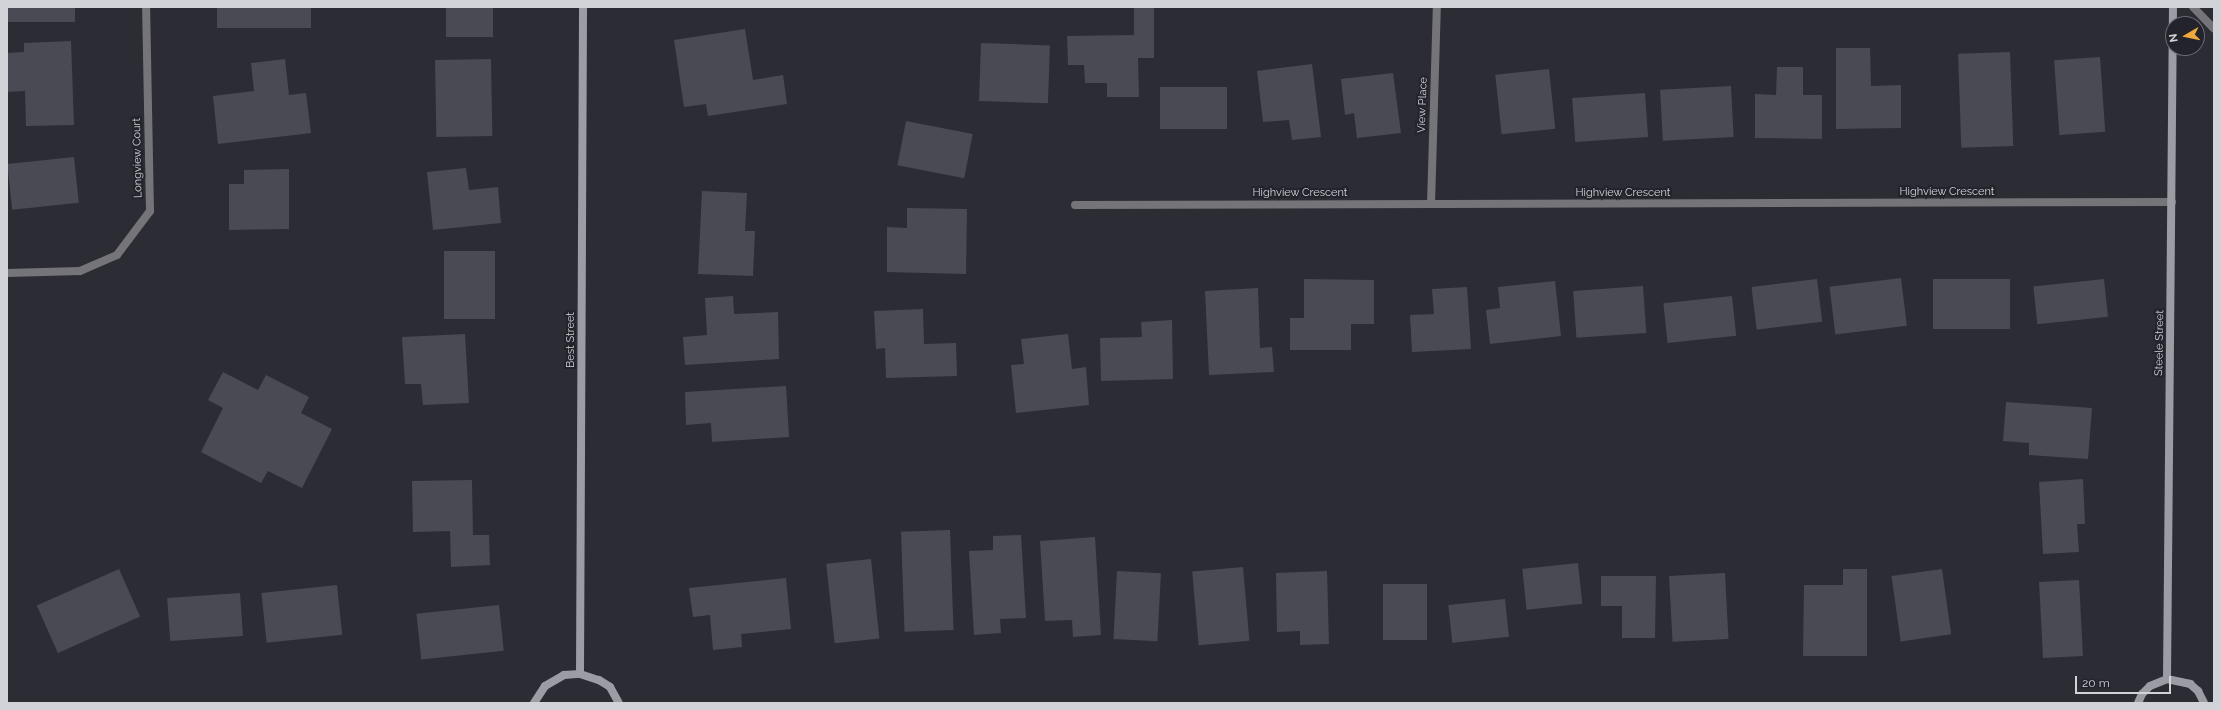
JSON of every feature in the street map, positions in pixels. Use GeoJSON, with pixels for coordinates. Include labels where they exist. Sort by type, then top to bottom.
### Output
{"type":"FeatureCollection","features":[{"type":"Feature","properties":{"kind":"street","name":"Longview Court"},"geometry":{"type":"LineString","coordinates":[[7,273],[80,271],[117,256],[150,210],[146,7]]}},
{"type":"Feature","properties":{"kind":"street","name":"Best Street"},"geometry":{"type":"LineString","coordinates":[[580,674],[582,649],[582,7]]}},
{"type":"Feature","properties":{"kind":"street","name":"View Place"},"geometry":{"type":"LineString","coordinates":[[1431,204],[1437,7]]}},
{"type":"Feature","properties":{"kind":"street","name":"Steele Street"},"geometry":{"type":"LineString","coordinates":[[2167,679],[2173,7]]}},
{"type":"Feature","properties":{"kind":"street"},"geometry":{"type":"LineString","coordinates":[[2193,7],[2214,29]]}},
{"type":"Feature","properties":{"kind":"street","name":"Highview Crescent"},"geometry":{"type":"LineString","coordinates":[[1075,205],[2172,202]]}},
{"type":"Feature","properties":{"kind":"street"},"geometry":{"type":"LineString","coordinates":[[534,703],[545,686],[564,675],[580,674],[599,680],[610,687],[619,703]]}},
{"type":"Feature","properties":{"kind":"street"},"geometry":{"type":"LineString","coordinates":[[2138,703],[2142,694],[2150,686],[2167,679],[2190,684],[2198,691],[2204,703]]}},
{"type":"Feature","properties":{"kind":"building"},"geometry":{"type":"Polygon","coordinates":[[[7,7],[75,7],[75,22],[7,22],[7,7]]]}},
{"type":"Feature","properties":{"kind":"building"},"geometry":{"type":"Polygon","coordinates":[[[217,7],[311,7],[311,28],[217,28],[217,7]]]}},
{"type":"Feature","properties":{"kind":"building"},"geometry":{"type":"Polygon","coordinates":[[[446,7],[493,7],[493,37],[446,37],[446,7]]]}},
{"type":"Feature","properties":{"kind":"building"},"geometry":{"type":"Polygon","coordinates":[[[1134,7],[1154,7],[1154,58],[1138,58],[1139,97],[1107,97],[1107,83],[1085,83],[1084,65],[1068,65],[1067,36],[1134,35],[1134,7]]]}},
{"type":"Feature","properties":{"kind":"building"},"geometry":{"type":"Polygon","coordinates":[[[745,29],[753,80],[783,75],[787,104],[708,116],[706,104],[684,107],[674,40],[745,29]]]}},
{"type":"Feature","properties":{"kind":"building"},"geometry":{"type":"Polygon","coordinates":[[[71,41],[74,125],[26,126],[25,91],[7,92],[7,53],[24,52],[24,43],[71,41]]]}},
{"type":"Feature","properties":{"kind":"building"},"geometry":{"type":"Polygon","coordinates":[[[981,43],[1050,45],[1048,103],[979,101],[981,43]]]}},
{"type":"Feature","properties":{"kind":"building"},"geometry":{"type":"Polygon","coordinates":[[[1836,48],[1870,48],[1871,86],[1901,85],[1901,128],[1836,129],[1836,48]]]}},
{"type":"Feature","properties":{"kind":"building"},"geometry":{"type":"Polygon","coordinates":[[[2010,52],[2013,146],[1961,148],[1958,54],[2010,52]]]}},
{"type":"Feature","properties":{"kind":"building"},"geometry":{"type":"Polygon","coordinates":[[[2100,57],[2105,132],[2059,135],[2054,60],[2100,57]]]}},
{"type":"Feature","properties":{"kind":"building"},"geometry":{"type":"Polygon","coordinates":[[[285,59],[289,95],[306,93],[311,133],[218,144],[213,96],[254,91],[251,63],[285,59]]]}},
{"type":"Feature","properties":{"kind":"building"},"geometry":{"type":"Polygon","coordinates":[[[491,59],[492,136],[436,137],[435,60],[491,59]]]}},
{"type":"Feature","properties":{"kind":"building"},"geometry":{"type":"Polygon","coordinates":[[[1312,64],[1321,137],[1292,140],[1289,120],[1263,122],[1257,71],[1312,64]]]}},
{"type":"Feature","properties":{"kind":"building"},"geometry":{"type":"Polygon","coordinates":[[[1777,67],[1803,67],[1803,95],[1822,95],[1822,139],[1755,138],[1755,94],[1776,95],[1777,67]]]}},
{"type":"Feature","properties":{"kind":"building"},"geometry":{"type":"Polygon","coordinates":[[[1549,69],[1555,129],[1502,134],[1495,75],[1549,69]]]}},
{"type":"Feature","properties":{"kind":"building"},"geometry":{"type":"Polygon","coordinates":[[[1393,73],[1401,133],[1357,138],[1354,113],[1345,115],[1341,79],[1393,73]]]}},
{"type":"Feature","properties":{"kind":"building"},"geometry":{"type":"Polygon","coordinates":[[[1731,86],[1734,137],[1663,141],[1660,90],[1731,86]]]}},
{"type":"Feature","properties":{"kind":"building"},"geometry":{"type":"Polygon","coordinates":[[[1160,87],[1227,87],[1227,129],[1160,129],[1160,87]]]}},
{"type":"Feature","properties":{"kind":"building"},"geometry":{"type":"Polygon","coordinates":[[[1645,93],[1648,137],[1575,142],[1572,98],[1645,93]]]}},
{"type":"Feature","properties":{"kind":"building"},"geometry":{"type":"Polygon","coordinates":[[[906,121],[973,134],[964,178],[897,165],[906,121]]]}},
{"type":"Feature","properties":{"kind":"building"},"geometry":{"type":"Polygon","coordinates":[[[74,157],[79,203],[12,210],[7,164],[74,157]]]}},
{"type":"Feature","properties":{"kind":"building"},"geometry":{"type":"Polygon","coordinates":[[[466,168],[469,190],[498,187],[501,223],[433,230],[427,172],[466,168]]]}},
{"type":"Feature","properties":{"kind":"building"},"geometry":{"type":"Polygon","coordinates":[[[289,169],[289,229],[229,230],[229,184],[244,184],[244,170],[289,169]]]}},
{"type":"Feature","properties":{"kind":"building"},"geometry":{"type":"Polygon","coordinates":[[[702,191],[747,193],[745,231],[755,231],[753,276],[698,274],[702,191]]]}},
{"type":"Feature","properties":{"kind":"building"},"geometry":{"type":"Polygon","coordinates":[[[907,208],[967,209],[966,274],[887,272],[887,227],[907,228],[907,208]]]}},
{"type":"Feature","properties":{"kind":"building"},"geometry":{"type":"Polygon","coordinates":[[[444,251],[495,251],[495,319],[444,319],[444,251]]]}},
{"type":"Feature","properties":{"kind":"building"},"geometry":{"type":"Polygon","coordinates":[[[1901,278],[1907,326],[1835,334],[1830,287],[1901,278]]]}},
{"type":"Feature","properties":{"kind":"building"},"geometry":{"type":"Polygon","coordinates":[[[1304,279],[1374,280],[1374,324],[1351,324],[1351,350],[1290,350],[1290,318],[1304,318],[1304,279]]]}},
{"type":"Feature","properties":{"kind":"building"},"geometry":{"type":"Polygon","coordinates":[[[1817,279],[1822,322],[1757,330],[1751,287],[1817,279]]]}},
{"type":"Feature","properties":{"kind":"building"},"geometry":{"type":"Polygon","coordinates":[[[1933,279],[2010,279],[2010,329],[1933,329],[1933,279]]]}},
{"type":"Feature","properties":{"kind":"building"},"geometry":{"type":"Polygon","coordinates":[[[2104,279],[2108,317],[2037,324],[2033,286],[2104,279]]]}},
{"type":"Feature","properties":{"kind":"building"},"geometry":{"type":"Polygon","coordinates":[[[1555,281],[1561,336],[1490,344],[1486,310],[1500,308],[1498,287],[1555,281]]]}},
{"type":"Feature","properties":{"kind":"building"},"geometry":{"type":"Polygon","coordinates":[[[1643,286],[1646,333],[1576,338],[1573,291],[1643,286]]]}},
{"type":"Feature","properties":{"kind":"building"},"geometry":{"type":"Polygon","coordinates":[[[1467,287],[1471,349],[1412,352],[1410,315],[1434,314],[1432,289],[1467,287]]]}},
{"type":"Feature","properties":{"kind":"building"},"geometry":{"type":"Polygon","coordinates":[[[1258,288],[1260,348],[1272,347],[1274,372],[1209,375],[1205,291],[1258,288]]]}},
{"type":"Feature","properties":{"kind":"building"},"geometry":{"type":"Polygon","coordinates":[[[733,296],[734,314],[778,312],[779,359],[685,365],[683,337],[707,335],[705,298],[733,296]]]}},
{"type":"Feature","properties":{"kind":"building"},"geometry":{"type":"Polygon","coordinates":[[[1732,296],[1736,336],[1668,343],[1663,303],[1732,296]]]}},
{"type":"Feature","properties":{"kind":"building"},"geometry":{"type":"Polygon","coordinates":[[[923,309],[924,344],[956,343],[957,376],[886,378],[885,348],[876,349],[874,311],[923,309]]]}},
{"type":"Feature","properties":{"kind":"building"},"geometry":{"type":"Polygon","coordinates":[[[1172,320],[1173,379],[1101,381],[1100,338],[1142,337],[1141,322],[1172,320]]]}},
{"type":"Feature","properties":{"kind":"building"},"geometry":{"type":"Polygon","coordinates":[[[465,334],[469,403],[423,405],[421,384],[405,384],[402,337],[465,334]]]}},
{"type":"Feature","properties":{"kind":"building"},"geometry":{"type":"Polygon","coordinates":[[[1068,334],[1072,369],[1086,367],[1089,405],[1016,413],[1011,365],[1024,364],[1021,339],[1068,334]]]}},
{"type":"Feature","properties":{"kind":"building"},"geometry":{"type":"Polygon","coordinates":[[[223,372],[258,390],[266,375],[309,397],[301,413],[332,429],[302,488],[268,471],[261,483],[201,452],[223,408],[208,400],[223,372]]]}},
{"type":"Feature","properties":{"kind":"building"},"geometry":{"type":"Polygon","coordinates":[[[786,386],[789,437],[712,442],[711,423],[686,425],[685,392],[786,386]]]}},
{"type":"Feature","properties":{"kind":"building"},"geometry":{"type":"Polygon","coordinates":[[[2006,402],[2092,408],[2088,459],[2029,455],[2029,443],[2003,441],[2006,402]]]}},
{"type":"Feature","properties":{"kind":"building"},"geometry":{"type":"Polygon","coordinates":[[[2083,479],[2085,524],[2077,524],[2079,552],[2043,554],[2039,482],[2083,479]]]}},
{"type":"Feature","properties":{"kind":"building"},"geometry":{"type":"Polygon","coordinates":[[[472,480],[473,535],[489,535],[490,565],[451,567],[450,531],[413,532],[412,481],[472,480]]]}},
{"type":"Feature","properties":{"kind":"building"},"geometry":{"type":"Polygon","coordinates":[[[950,530],[953,630],[905,632],[901,532],[950,530]]]}},
{"type":"Feature","properties":{"kind":"building"},"geometry":{"type":"Polygon","coordinates":[[[1021,535],[1026,618],[1000,619],[1001,633],[974,635],[969,551],[993,550],[993,536],[1021,535]]]}},
{"type":"Feature","properties":{"kind":"building"},"geometry":{"type":"Polygon","coordinates":[[[1095,537],[1101,635],[1073,637],[1072,620],[1045,621],[1040,541],[1095,537]]]}},
{"type":"Feature","properties":{"kind":"building"},"geometry":{"type":"Polygon","coordinates":[[[871,559],[879,639],[835,643],[826,564],[871,559]]]}},
{"type":"Feature","properties":{"kind":"building"},"geometry":{"type":"Polygon","coordinates":[[[1578,563],[1582,604],[1527,610],[1522,569],[1578,563]]]}},
{"type":"Feature","properties":{"kind":"building"},"geometry":{"type":"Polygon","coordinates":[[[1243,567],[1249,641],[1199,645],[1192,571],[1243,567]]]}},
{"type":"Feature","properties":{"kind":"building"},"geometry":{"type":"Polygon","coordinates":[[[119,569],[140,617],[58,653],[37,606],[119,569]]]}},
{"type":"Feature","properties":{"kind":"building"},"geometry":{"type":"Polygon","coordinates":[[[1843,569],[1867,569],[1867,656],[1803,656],[1804,585],[1843,585],[1843,569]]]}},
{"type":"Feature","properties":{"kind":"building"},"geometry":{"type":"Polygon","coordinates":[[[1942,569],[1951,634],[1901,641],[1891,576],[1942,569]]]}},
{"type":"Feature","properties":{"kind":"building"},"geometry":{"type":"Polygon","coordinates":[[[1117,571],[1161,573],[1157,641],[1113,639],[1117,571]]]}},
{"type":"Feature","properties":{"kind":"building"},"geometry":{"type":"Polygon","coordinates":[[[1327,571],[1329,644],[1300,645],[1300,631],[1277,632],[1276,573],[1327,571]]]}},
{"type":"Feature","properties":{"kind":"building"},"geometry":{"type":"Polygon","coordinates":[[[1725,573],[1728,639],[1673,642],[1669,576],[1725,573]]]}},
{"type":"Feature","properties":{"kind":"building"},"geometry":{"type":"Polygon","coordinates":[[[1601,576],[1656,576],[1655,638],[1622,638],[1622,606],[1601,606],[1601,576]]]}},
{"type":"Feature","properties":{"kind":"building"},"geometry":{"type":"Polygon","coordinates":[[[786,578],[791,629],[741,634],[742,647],[713,650],[710,615],[693,617],[689,588],[786,578]]]}},
{"type":"Feature","properties":{"kind":"building"},"geometry":{"type":"Polygon","coordinates":[[[2079,580],[2083,656],[2043,658],[2039,582],[2079,580]]]}},
{"type":"Feature","properties":{"kind":"building"},"geometry":{"type":"Polygon","coordinates":[[[1383,584],[1427,584],[1427,640],[1383,640],[1383,584]]]}},
{"type":"Feature","properties":{"kind":"building"},"geometry":{"type":"Polygon","coordinates":[[[337,585],[342,635],[267,643],[261,593],[337,585]]]}},
{"type":"Feature","properties":{"kind":"building"},"geometry":{"type":"Polygon","coordinates":[[[240,593],[243,636],[170,641],[167,598],[240,593]]]}},
{"type":"Feature","properties":{"kind":"building"},"geometry":{"type":"Polygon","coordinates":[[[1505,599],[1509,637],[1452,643],[1448,605],[1505,599]]]}},
{"type":"Feature","properties":{"kind":"building"},"geometry":{"type":"Polygon","coordinates":[[[499,605],[504,651],[421,659],[416,614],[499,605]]]}}]}
